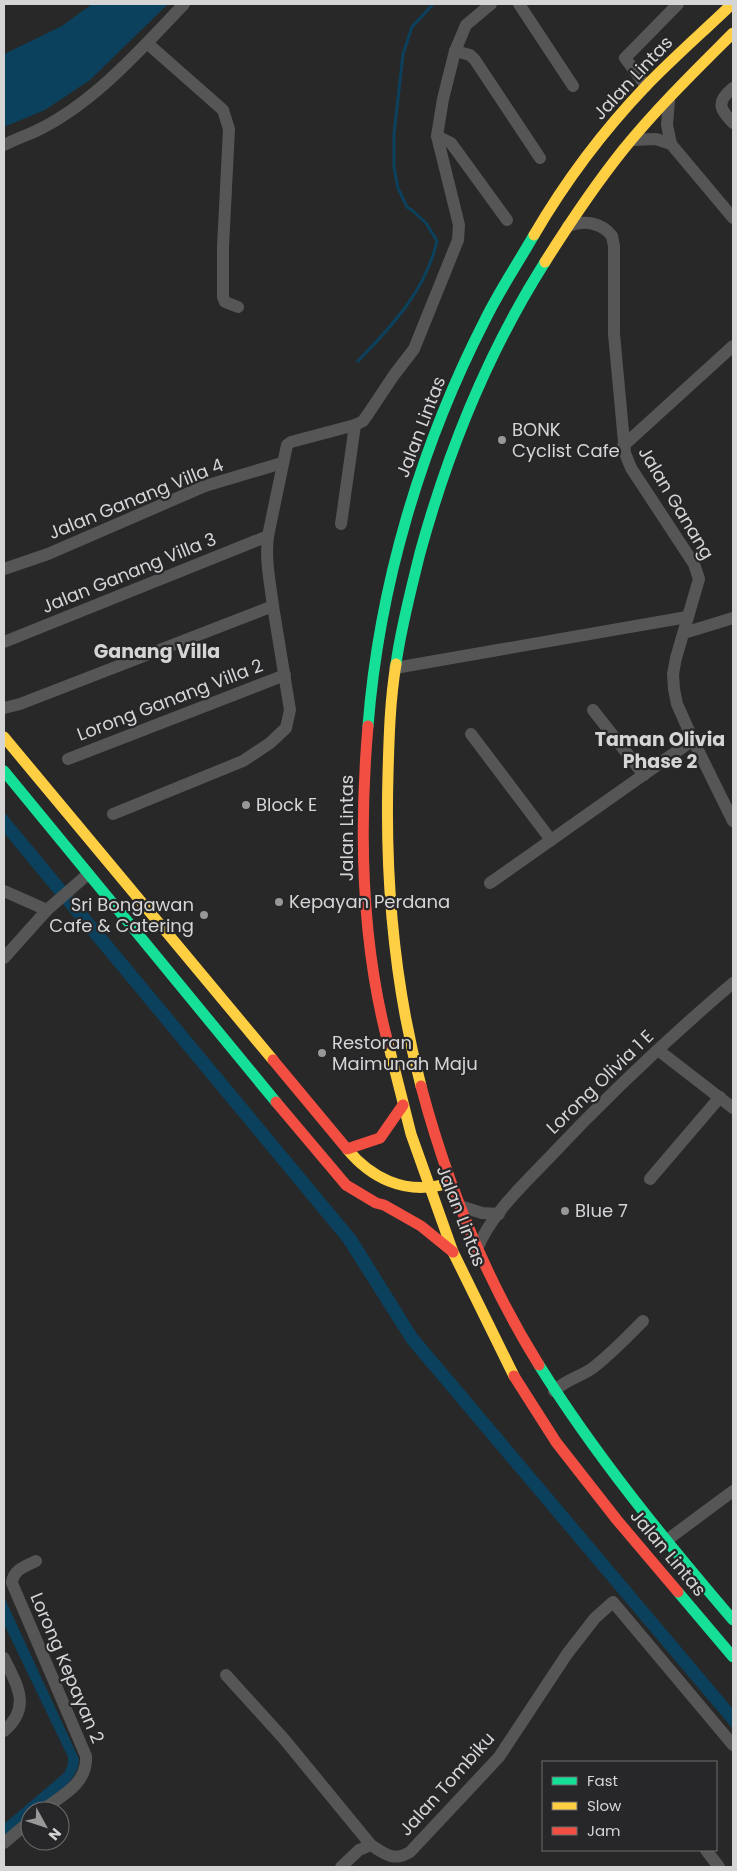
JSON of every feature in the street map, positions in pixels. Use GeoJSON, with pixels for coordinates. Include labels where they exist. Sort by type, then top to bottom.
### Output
{"type":"FeatureCollection","features":[{"type":"Feature","properties":{"kind":"main road","name":"Jalan Lintas"},"geometry":{"type":"LineString","coordinates":[[732,4],[646,86],[603,136],[573,175],[540,225],[485,320],[442,415],[428,451],[403,531],[382,614],[374,664],[364,767],[363,819],[366,902],[373,966],[382,1022],[411,1134],[453,1252],[504,1358],[530,1404],[556,1442],[579,1473],[733,1657]]}},
{"type":"Feature","properties":{"kind":"main road","name":"Jalan Lintas"},"geometry":{"type":"LineString","coordinates":[[733,33],[671,94],[631,140],[590,193],[566,227],[514,315],[474,395],[448,459],[423,537],[406,614],[396,668],[389,754],[387,820],[389,893],[395,950],[414,1060],[451,1182],[477,1249],[518,1329],[554,1391],[667,1540],[733,1620]]}},
{"type":"Feature","properties":{"kind":"main road"},"geometry":{"type":"LineString","coordinates":[[382,614],[394,609],[406,614]]}},
{"type":"Feature","properties":{"kind":"main road"},"geometry":{"type":"LineString","coordinates":[[4,737],[352,1156],[377,1178],[407,1188],[431,1189]]}},
{"type":"Feature","properties":{"kind":"main road"},"geometry":{"type":"LineString","coordinates":[[4,771],[323,1160],[346,1185],[376,1203],[400,1205],[414,1201],[431,1189],[451,1182]]}},
{"type":"Feature","properties":{"kind":"main road"},"geometry":{"type":"LineString","coordinates":[[347,1149],[380,1138],[403,1105]]}},
{"type":"Feature","properties":{"kind":"main road"},"geometry":{"type":"LineString","coordinates":[[384,1205],[421,1226],[453,1252]]}},
{"type":"Feature","properties":{"kind":"main road"},"geometry":{"type":"LineString","coordinates":[[518,1329],[538,1380],[539,1390],[530,1404]]}},
{"type":"Feature","properties":{"kind":"street"},"geometry":{"type":"LineString","coordinates":[[4,145],[36,131],[62,116],[104,83],[184,4]]}},
{"type":"Feature","properties":{"kind":"street"},"geometry":{"type":"LineString","coordinates":[[113,814],[243,761],[270,743],[286,728],[290,710],[267,564],[268,536],[286,445],[363,421],[414,349],[458,240],[459,226],[437,136],[443,99],[455,51],[466,25],[491,4]]}},
{"type":"Feature","properties":{"kind":"street"},"geometry":{"type":"LineString","coordinates":[[519,4],[573,86]]}},
{"type":"Feature","properties":{"kind":"street"},"geometry":{"type":"LineString","coordinates":[[646,86],[625,58],[678,4]]}},
{"type":"Feature","properties":{"kind":"street"},"geometry":{"type":"LineString","coordinates":[[146,43],[223,110],[229,129],[223,247],[223,297],[225,302],[238,307]]}},
{"type":"Feature","properties":{"kind":"street"},"geometry":{"type":"LineString","coordinates":[[455,51],[470,55],[475,60],[540,158]]}},
{"type":"Feature","properties":{"kind":"street"},"geometry":{"type":"LineString","coordinates":[[729,92],[721,106],[724,113],[733,123]]}},
{"type":"Feature","properties":{"kind":"street"},"geometry":{"type":"LineString","coordinates":[[671,94],[667,125],[671,144],[732,213]]}},
{"type":"Feature","properties":{"kind":"street"},"geometry":{"type":"LineString","coordinates":[[437,136],[451,143],[507,220]]}},
{"type":"Feature","properties":{"kind":"street"},"geometry":{"type":"LineString","coordinates":[[631,140],[656,139],[671,144]]}},
{"type":"Feature","properties":{"kind":"street","name":"Jalan Ganang"},"geometry":{"type":"LineString","coordinates":[[590,193],[590,208],[598,225],[608,232],[613,241],[614,334],[624,446],[631,468],[698,572],[699,579],[676,658],[674,689],[677,704],[733,821]]}},
{"type":"Feature","properties":{"kind":"street"},"geometry":{"type":"LineString","coordinates":[[566,227],[582,223],[598,225]]}},
{"type":"Feature","properties":{"kind":"street"},"geometry":{"type":"LineString","coordinates":[[624,446],[733,346]]}},
{"type":"Feature","properties":{"kind":"street"},"geometry":{"type":"LineString","coordinates":[[341,524],[355,425]]}},
{"type":"Feature","properties":{"kind":"street","name":"Jalan Ganang Villa 4"},"geometry":{"type":"LineString","coordinates":[[4,569],[48,554],[205,486],[282,463]]}},
{"type":"Feature","properties":{"kind":"street","name":"Jalan Ganang Villa 3"},"geometry":{"type":"LineString","coordinates":[[4,642],[268,536]]}},
{"type":"Feature","properties":{"kind":"street"},"geometry":{"type":"LineString","coordinates":[[4,708],[20,704],[274,606]]}},
{"type":"Feature","properties":{"kind":"street"},"geometry":{"type":"LineString","coordinates":[[396,668],[688,617]]}},
{"type":"Feature","properties":{"kind":"street"},"geometry":{"type":"LineString","coordinates":[[684,633],[733,618]]}},
{"type":"Feature","properties":{"kind":"street","name":"Lorong Ganang Villa 2"},"geometry":{"type":"LineString","coordinates":[[68,759],[285,675]]}},
{"type":"Feature","properties":{"kind":"street"},"geometry":{"type":"LineString","coordinates":[[593,710],[644,775]]}},
{"type":"Feature","properties":{"kind":"street"},"geometry":{"type":"LineString","coordinates":[[471,734],[551,840]]}},
{"type":"Feature","properties":{"kind":"street"},"geometry":{"type":"LineString","coordinates":[[490,883],[693,740]]}},
{"type":"Feature","properties":{"kind":"street"},"geometry":{"type":"LineString","coordinates":[[4,958],[51,906],[88,874]]}},
{"type":"Feature","properties":{"kind":"street"},"geometry":{"type":"LineString","coordinates":[[4,891],[51,906]]}},
{"type":"Feature","properties":{"kind":"street","name":"Lorong Olivia 1 E"},"geometry":{"type":"LineString","coordinates":[[477,1249],[486,1229],[580,1124],[658,1050],[733,983]]}},
{"type":"Feature","properties":{"kind":"street"},"geometry":{"type":"LineString","coordinates":[[658,1050],[733,1108]]}},
{"type":"Feature","properties":{"kind":"street"},"geometry":{"type":"LineString","coordinates":[[650,1179],[720,1097]]}},
{"type":"Feature","properties":{"kind":"street"},"geometry":{"type":"LineString","coordinates":[[459,1206],[482,1213],[499,1214]]}},
{"type":"Feature","properties":{"kind":"street"},"geometry":{"type":"LineString","coordinates":[[554,1391],[564,1382],[594,1367],[643,1321]]}},
{"type":"Feature","properties":{"kind":"street"},"geometry":{"type":"LineString","coordinates":[[667,1540],[733,1491]]}},
{"type":"Feature","properties":{"kind":"street","name":"Lorong Kepayan 2"},"geometry":{"type":"LineString","coordinates":[[36,1561],[20,1569],[12,1579],[12,1584],[86,1756],[87,1764],[83,1776],[78,1783],[54,1801]]}},
{"type":"Feature","properties":{"kind":"street","name":"Jalan Tombiku"},"geometry":{"type":"LineString","coordinates":[[371,1845],[394,1858],[404,1856],[410,1852],[499,1757],[567,1654],[595,1618],[612,1602],[733,1745]]}},
{"type":"Feature","properties":{"kind":"street"},"geometry":{"type":"LineString","coordinates":[[4,1658],[21,1699],[16,1715],[4,1730]]}},
{"type":"Feature","properties":{"kind":"street"},"geometry":{"type":"LineString","coordinates":[[226,1674],[284,1739],[371,1845],[359,1850],[341,1867]]}},
{"type":"Feature","properties":{"kind":"street"},"geometry":{"type":"LineString","coordinates":[[4,1843],[20,1829]]}},
{"type":"Feature","properties":{"kind":"street"},"geometry":{"type":"LineString","coordinates":[[707,1851],[719,1867]]}},
{"type":"Feature","properties":{"kind":"water"},"geometry":{"type":"Polygon","coordinates":[[[92,4],[168,4],[90,80],[45,110],[4,127],[4,54],[62,26],[92,4]]]}},
{"type":"Feature","properties":{"kind":"water"},"geometry":{"type":"Polygon","coordinates":[[[4,812],[356,1236],[417,1334],[733,1709],[733,1729],[407,1343],[343,1242],[4,833],[4,812]]]}},
{"type":"Feature","properties":{"kind":"water"},"geometry":{"type":"Polygon","coordinates":[[[4,1597],[79,1759],[78,1767],[69,1782],[47,1801],[31,1801],[64,1773],[68,1764],[68,1757],[4,1624],[4,1597]]]}},
{"type":"Feature","properties":{"kind":"water"},"geometry":{"type":"Polygon","coordinates":[[[20,1810],[20,1823],[4,1837],[4,1824],[20,1810]]]}},
{"type":"Feature","properties":{"kind":"waterway"},"geometry":{"type":"LineString","coordinates":[[358,361],[395,321],[416,291],[425,276],[437,241],[426,223],[407,207],[398,188],[394,167],[394,134],[403,54],[412,27],[433,4]]}},
{"type":"Feature","properties":{"kind":"traffic: fast"},"geometry":{"type":"LineString","coordinates":[[368,726],[382,621],[393,569],[423,466],[441,416],[490,309],[534,235]]}},
{"type":"Feature","properties":{"kind":"traffic: fast"},"geometry":{"type":"LineString","coordinates":[[396,664],[403,622],[420,553],[443,477],[472,403],[505,331],[545,262]]}},
{"type":"Feature","properties":{"kind":"traffic: fast"},"geometry":{"type":"LineString","coordinates":[[4,771],[276,1102]]}},
{"type":"Feature","properties":{"kind":"traffic: fast"},"geometry":{"type":"LineString","coordinates":[[539,1365],[584,1432],[631,1496],[733,1620]]}},
{"type":"Feature","properties":{"kind":"traffic: fast"},"geometry":{"type":"LineString","coordinates":[[678,1592],[733,1657]]}},
{"type":"Feature","properties":{"kind":"traffic: slow"},"geometry":{"type":"LineString","coordinates":[[534,235],[572,176],[615,120],[657,75],[732,4]]}},
{"type":"Feature","properties":{"kind":"traffic: slow"},"geometry":{"type":"LineString","coordinates":[[545,262],[582,205],[636,134],[733,33]]}},
{"type":"Feature","properties":{"kind":"traffic: slow"},"geometry":{"type":"LineString","coordinates":[[396,664],[389,732],[387,813],[390,892],[393,931],[404,1009],[421,1086]]}},
{"type":"Feature","properties":{"kind":"traffic: slow"},"geometry":{"type":"LineString","coordinates":[[4,737],[273,1060]]}},
{"type":"Feature","properties":{"kind":"traffic: slow"},"geometry":{"type":"LineString","coordinates":[[388,1043],[411,1134],[453,1252],[514,1376]]}},
{"type":"Feature","properties":{"kind":"traffic: slow"},"geometry":{"type":"LineString","coordinates":[[347,1149],[367,1168],[389,1181],[414,1187],[442,1185]]}},
{"type":"Feature","properties":{"kind":"traffic: jam"},"geometry":{"type":"LineString","coordinates":[[368,726],[364,805],[364,886],[372,965],[388,1043]]}},
{"type":"Feature","properties":{"kind":"traffic: jam"},"geometry":{"type":"LineString","coordinates":[[273,1060],[347,1149],[380,1138],[403,1105]]}},
{"type":"Feature","properties":{"kind":"traffic: jam"},"geometry":{"type":"LineString","coordinates":[[421,1086],[443,1159],[470,1230],[501,1298],[539,1365]]}},
{"type":"Feature","properties":{"kind":"traffic: jam"},"geometry":{"type":"LineString","coordinates":[[276,1102],[346,1185],[421,1226],[453,1252]]}},
{"type":"Feature","properties":{"kind":"traffic: jam"},"geometry":{"type":"LineString","coordinates":[[514,1376],[556,1442],[617,1520],[678,1592]]}},
{"type":"Feature","properties":{"kind":"place","name":"BONK Cyclist Cafe"},"geometry":{"type":"Point","coordinates":[502,440]}},
{"type":"Feature","properties":{"kind":"place","name":"Block E"},"geometry":{"type":"Point","coordinates":[246,805]}},
{"type":"Feature","properties":{"kind":"place","name":"Kepayan Perdana"},"geometry":{"type":"Point","coordinates":[279,902]}},
{"type":"Feature","properties":{"kind":"place","name":"Sri Bongawan Cafe & Catering"},"geometry":{"type":"Point","coordinates":[204,915]}},
{"type":"Feature","properties":{"kind":"place","name":"Restoran Maimunah Maju"},"geometry":{"type":"Point","coordinates":[322,1053]}},
{"type":"Feature","properties":{"kind":"place","name":"Blue 7"},"geometry":{"type":"Point","coordinates":[565,1211]}},
{"type":"Feature","properties":{"kind":"district","name":"Ganang Villa"},"geometry":{"type":"Point","coordinates":[157,651]}},
{"type":"Feature","properties":{"kind":"district","name":"Taman Olivia Phase 2"},"geometry":{"type":"Point","coordinates":[660,750]}}]}
